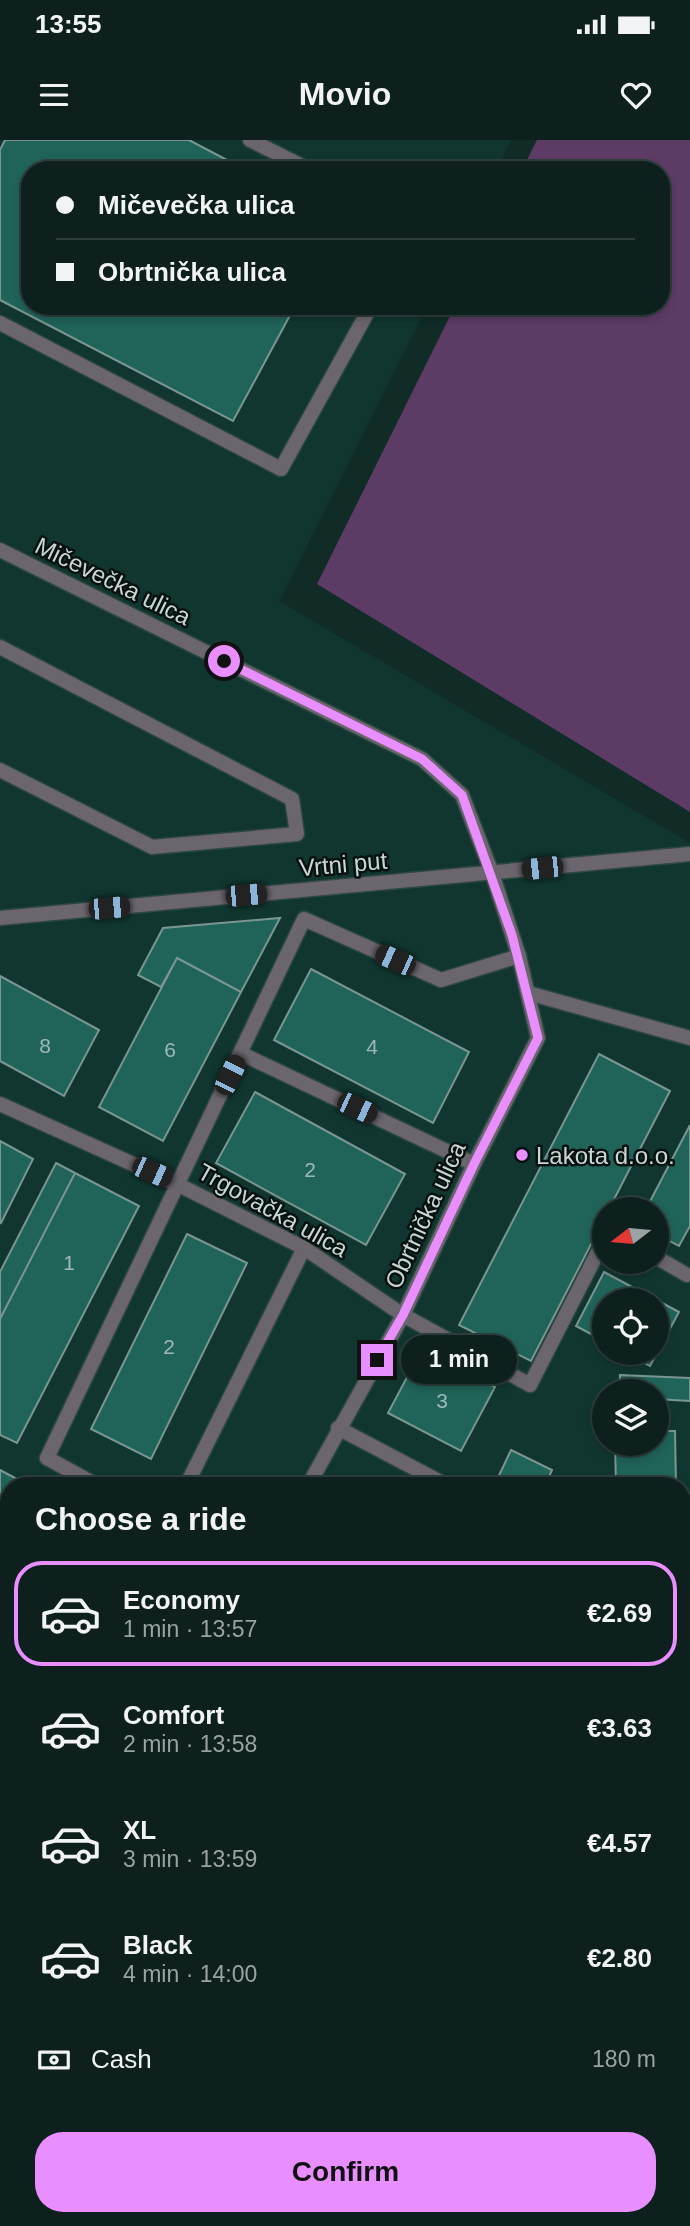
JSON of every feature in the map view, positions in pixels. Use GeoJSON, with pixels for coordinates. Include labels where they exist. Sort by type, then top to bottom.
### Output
{"type":"FeatureCollection","features":[{"type":"Feature","properties":{"kind":"street"},"geometry":{"type":"LineString","coordinates":[[250,140],[292,161]]}},
{"type":"Feature","properties":{"kind":"street"},"geometry":{"type":"LineString","coordinates":[[0,323],[281,469],[366,315]]}},
{"type":"Feature","properties":{"kind":"street","name":"Mičevečka ulica"},"geometry":{"type":"LineString","coordinates":[[0,550],[422,759],[462,795],[492,873]]}},
{"type":"Feature","properties":{"kind":"street"},"geometry":{"type":"LineString","coordinates":[[0,647],[292,799],[298,834],[152,847],[0,770]]}},
{"type":"Feature","properties":{"kind":"street","name":"Vrtni put"},"geometry":{"type":"LineString","coordinates":[[0,918],[690,855]]}},
{"type":"Feature","properties":{"kind":"street","name":"Obrtnička ulica"},"geometry":{"type":"LineString","coordinates":[[313,1477],[403,1315],[474,1164],[538,1038],[519,956],[492,873]]}},
{"type":"Feature","properties":{"kind":"street"},"geometry":{"type":"LineString","coordinates":[[82,1477],[47,1458],[304,919],[440,980],[519,956]]}},
{"type":"Feature","properties":{"kind":"street"},"geometry":{"type":"LineString","coordinates":[[528,993],[690,1038]]}},
{"type":"Feature","properties":{"kind":"street"},"geometry":{"type":"LineString","coordinates":[[240,1053],[474,1164]]}},
{"type":"Feature","properties":{"kind":"street","name":"Trgovačka ulica"},"geometry":{"type":"LineString","coordinates":[[0,1104],[177,1184],[304,1248],[403,1315],[530,1385],[592,1264]]}},
{"type":"Feature","properties":{"kind":"street"},"geometry":{"type":"LineString","coordinates":[[190,1477],[304,1248]]}},
{"type":"Feature","properties":{"kind":"street"},"geometry":{"type":"LineString","coordinates":[[669,1265],[687,1275]]}},
{"type":"Feature","properties":{"kind":"street"},"geometry":{"type":"LineString","coordinates":[[338,1428],[431,1477]]}},
{"type":"Feature","properties":{"kind":"shaded area"},"geometry":{"type":"Polygon","coordinates":[[[0,140],[511,140],[500,161],[21,161],[21,315],[422,315],[279,601],[690,843],[690,1477],[0,1477],[0,140]]]}},
{"type":"Feature","properties":{"kind":"shaded area"},"geometry":{"type":"Polygon","coordinates":[[[537,140],[690,140],[690,812],[317,584],[451,315],[670,315],[670,161],[526,161],[537,140]]]}},
{"type":"Feature","properties":{"kind":"building"},"geometry":{"type":"Polygon","coordinates":[[[5,140],[189,140],[229,161],[21,161],[21,311],[0,300],[0,150],[5,140]]]}},
{"type":"Feature","properties":{"kind":"building"},"geometry":{"type":"Polygon","coordinates":[[[29,315],[290,315],[233,421],[29,315]]]}},
{"type":"Feature","properties":{"kind":"building"},"geometry":{"type":"Polygon","coordinates":[[[280,918],[241,992],[177,958],[161,987],[138,975],[163,928],[280,918]]]}},
{"type":"Feature","properties":{"kind":"building"},"geometry":{"type":"Polygon","coordinates":[[[177,958],[241,992],[163,1141],[99,1107],[177,958]]]}},
{"type":"Feature","properties":{"kind":"building"},"geometry":{"type":"Polygon","coordinates":[[[311,969],[469,1052],[433,1123],[274,1040],[311,969]]]}},
{"type":"Feature","properties":{"kind":"building"},"geometry":{"type":"Polygon","coordinates":[[[0,976],[99,1030],[64,1096],[0,1061],[0,976]]]}},
{"type":"Feature","properties":{"kind":"building"},"geometry":{"type":"Polygon","coordinates":[[[599,1054],[670,1091],[615,1197],[592,1197],[592,1242],[531,1361],[459,1325],[599,1054]]]}},
{"type":"Feature","properties":{"kind":"building"},"geometry":{"type":"Polygon","coordinates":[[[255,1092],[405,1174],[366,1245],[216,1163],[255,1092]]]}},
{"type":"Feature","properties":{"kind":"building"},"geometry":{"type":"Polygon","coordinates":[[[690,1125],[690,1226],[679,1246],[669,1241],[669,1197],[652,1197],[690,1125]]]}},
{"type":"Feature","properties":{"kind":"building"},"geometry":{"type":"Polygon","coordinates":[[[0,1141],[33,1159],[1,1223],[0,1222],[0,1141]]]}},
{"type":"Feature","properties":{"kind":"building"},"geometry":{"type":"Polygon","coordinates":[[[56,1163],[75,1173],[0,1319],[0,1272],[56,1163]]]}},
{"type":"Feature","properties":{"kind":"building"},"geometry":{"type":"Polygon","coordinates":[[[75,1173],[139,1206],[17,1443],[0,1435],[0,1319],[75,1173]]]}},
{"type":"Feature","properties":{"kind":"building"},"geometry":{"type":"Polygon","coordinates":[[[187,1234],[247,1263],[151,1459],[91,1429],[187,1234]]]}},
{"type":"Feature","properties":{"kind":"building"},"geometry":{"type":"Polygon","coordinates":[[[603,1274],[608,1274],[634,1288],[596,1288],[603,1274]]]}},
{"type":"Feature","properties":{"kind":"building"},"geometry":{"type":"Polygon","coordinates":[[[592,1295],[592,1335],[576,1326],[592,1295]]]}},
{"type":"Feature","properties":{"kind":"building"},"geometry":{"type":"Polygon","coordinates":[[[669,1307],[679,1312],[669,1331],[669,1307]]]}},
{"type":"Feature","properties":{"kind":"building"},"geometry":{"type":"Polygon","coordinates":[[[422,1349],[495,1387],[461,1451],[388,1413],[422,1349]]]}},
{"type":"Feature","properties":{"kind":"building"},"geometry":{"type":"Polygon","coordinates":[[[620,1375],[690,1378],[690,1401],[669,1400],[669,1379],[620,1379],[620,1375]]]}},
{"type":"Feature","properties":{"kind":"building"},"geometry":{"type":"Polygon","coordinates":[[[669,1431],[675,1431],[676,1477],[616,1477],[615,1456],[669,1456],[669,1431]]]}},
{"type":"Feature","properties":{"kind":"building"},"geometry":{"type":"Polygon","coordinates":[[[511,1450],[552,1470],[549,1477],[498,1477],[511,1450]]]}},
{"type":"Feature","properties":{"kind":"building"},"geometry":{"type":"Polygon","coordinates":[[[0,1470],[13,1477],[0,1477],[0,1470]]]}},
{"type":"Feature","properties":{"kind":"place","name":"Lakota d.o.o."},"geometry":{"type":"Point","coordinates":[522,1155]}},
{"type":"Feature","properties":{"kind":"route"},"geometry":{"type":"LineString","coordinates":[[224,661],[422,759],[462,795],[492,873],[519,956],[538,1038],[474,1164],[403,1315],[377,1360]]}}]}
